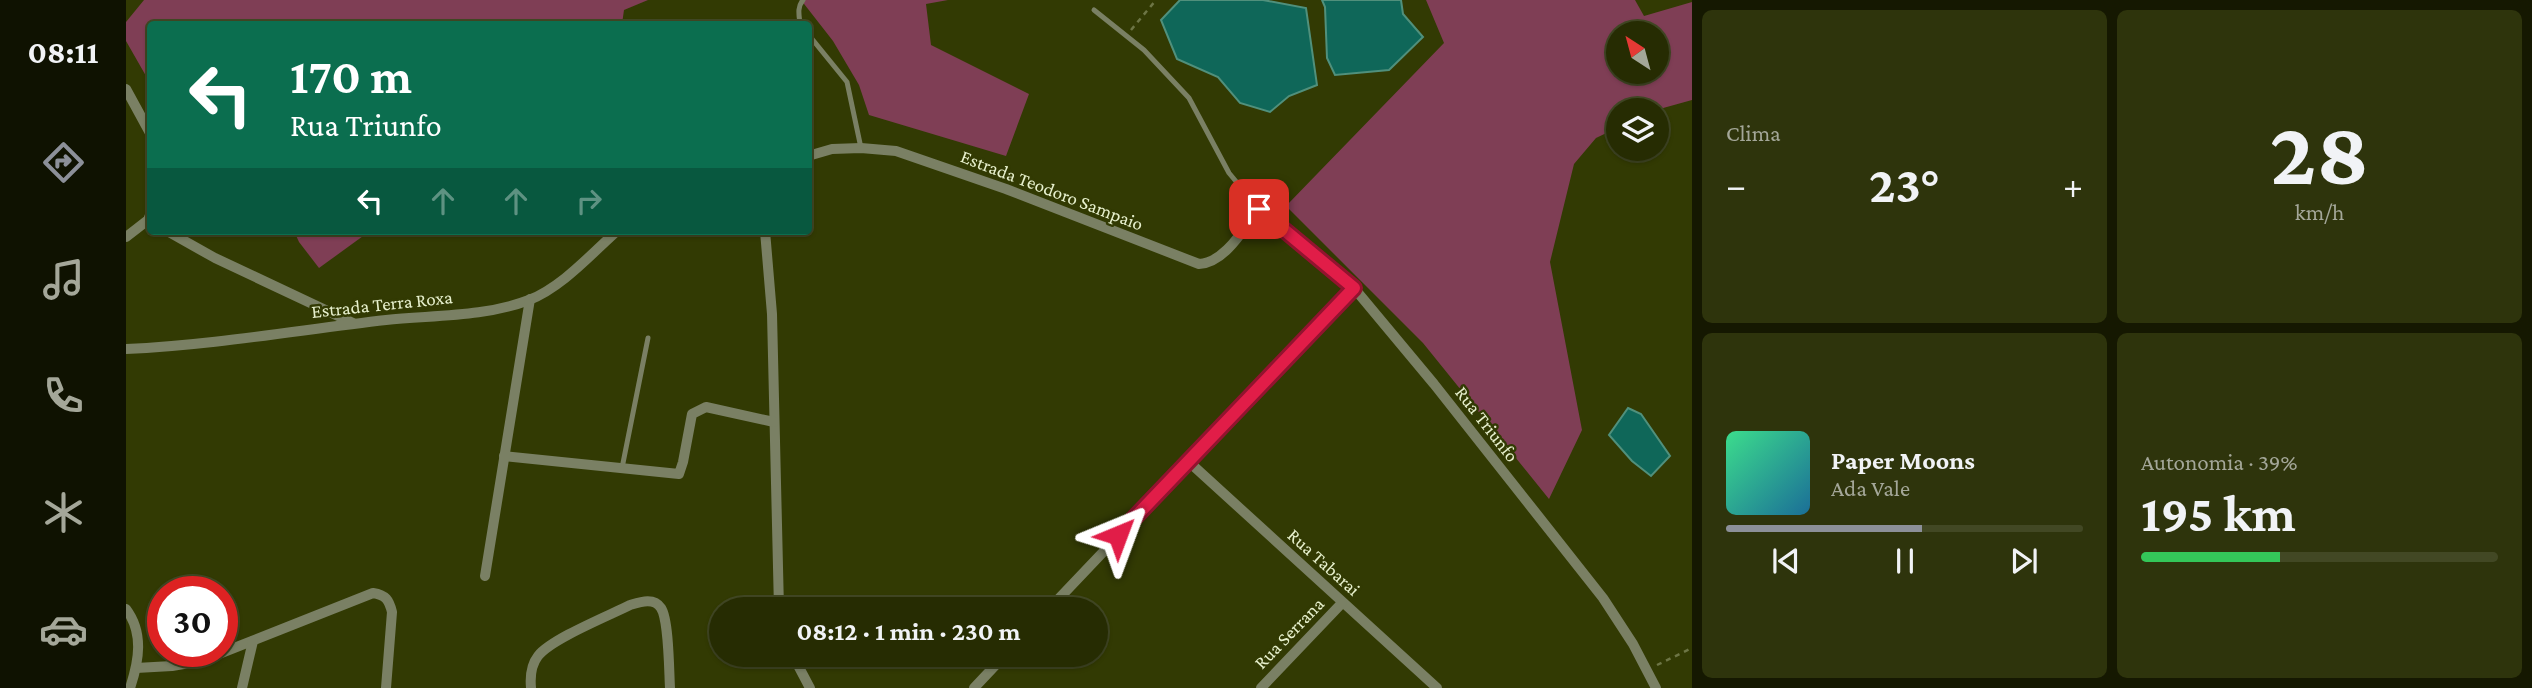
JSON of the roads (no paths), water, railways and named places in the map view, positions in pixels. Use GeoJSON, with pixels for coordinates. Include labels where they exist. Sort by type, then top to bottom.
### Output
{"type":"FeatureCollection","features":[{"type":"Feature","properties":{"kind":"street"},"geometry":{"type":"LineString","coordinates":[[126,89],[147,128]]}},
{"type":"Feature","properties":{"kind":"street","name":"Estrada Teodoro Sampaio"},"geometry":{"type":"LineString","coordinates":[[812,155],[832,149],[896,151],[1006,189],[1199,264],[1210,264],[1220,255],[1259,209]]}},
{"type":"Feature","properties":{"kind":"street","name":"Rua Triunfo"},"geometry":{"type":"LineString","coordinates":[[1259,209],[1354,288],[1434,384],[1603,598],[1656,688]]}},
{"type":"Feature","properties":{"kind":"street"},"geometry":{"type":"LineString","coordinates":[[126,237],[147,221]]}},
{"type":"Feature","properties":{"kind":"street"},"geometry":{"type":"LineString","coordinates":[[174,235],[215,258],[355,324]]}},
{"type":"Feature","properties":{"kind":"street","name":"Estrada Terra Roxa"},"geometry":{"type":"LineString","coordinates":[[126,349],[214,343],[355,324],[480,312],[530,299],[548,290],[612,235]]}},
{"type":"Feature","properties":{"kind":"street"},"geometry":{"type":"LineString","coordinates":[[765,235],[772,314],[778,597]]}},
{"type":"Feature","properties":{"kind":"street"},"geometry":{"type":"LineString","coordinates":[[1060,597],[1354,288]]}},
{"type":"Feature","properties":{"kind":"street"},"geometry":{"type":"LineString","coordinates":[[485,576],[530,299]]}},
{"type":"Feature","properties":{"kind":"street"},"geometry":{"type":"LineString","coordinates":[[505,456],[679,474],[692,414],[706,407],[775,422]]}},
{"type":"Feature","properties":{"kind":"street","name":"Rua Tabarai"},"geometry":{"type":"LineString","coordinates":[[1188,461],[1437,688]]}},
{"type":"Feature","properties":{"kind":"street"},"geometry":{"type":"LineString","coordinates":[[136,668],[201,661],[373,593],[383,595],[390,601],[392,612],[386,688]]}},
{"type":"Feature","properties":{"kind":"street"},"geometry":{"type":"LineString","coordinates":[[531,688],[531,668],[538,655],[551,645],[643,601],[654,602],[661,608],[665,620],[670,688]]}},
{"type":"Feature","properties":{"kind":"street","name":"Rua Serrana"},"geometry":{"type":"LineString","coordinates":[[1261,688],[1342,603]]}},
{"type":"Feature","properties":{"kind":"street"},"geometry":{"type":"LineString","coordinates":[[126,609],[133,618],[138,633],[136,668],[130,688]]}},
{"type":"Feature","properties":{"kind":"street"},"geometry":{"type":"LineString","coordinates":[[242,688],[253,641]]}},
{"type":"Feature","properties":{"kind":"street"},"geometry":{"type":"LineString","coordinates":[[799,667],[810,688]]}},
{"type":"Feature","properties":{"kind":"street"},"geometry":{"type":"LineString","coordinates":[[974,688],[994,667]]}},
{"type":"Feature","properties":{"kind":"lane"},"geometry":{"type":"LineString","coordinates":[[800,21],[799,4],[803,0]]}},
{"type":"Feature","properties":{"kind":"lane"},"geometry":{"type":"LineString","coordinates":[[1094,10],[1127,36],[1169,75],[1189,98],[1229,173],[1259,209]]}},
{"type":"Feature","properties":{"kind":"lane"},"geometry":{"type":"LineString","coordinates":[[812,39],[847,82],[862,148]]}},
{"type":"Feature","properties":{"kind":"lane"},"geometry":{"type":"LineString","coordinates":[[622,468],[648,338]]}},
{"type":"Feature","properties":{"kind":"water"},"geometry":{"type":"Polygon","coordinates":[[[1180,0],[1263,0],[1306,8],[1317,85],[1289,96],[1270,112],[1240,103],[1218,77],[1177,59],[1161,20],[1180,0]]]}},
{"type":"Feature","properties":{"kind":"water"},"geometry":{"type":"Polygon","coordinates":[[[1322,0],[1401,0],[1403,14],[1423,37],[1389,70],[1335,75],[1327,58],[1325,7],[1322,0]]]}},
{"type":"Feature","properties":{"kind":"water"},"geometry":{"type":"Polygon","coordinates":[[[1628,408],[1641,414],[1670,456],[1651,476],[1632,461],[1609,435],[1628,408]]]}}]}
